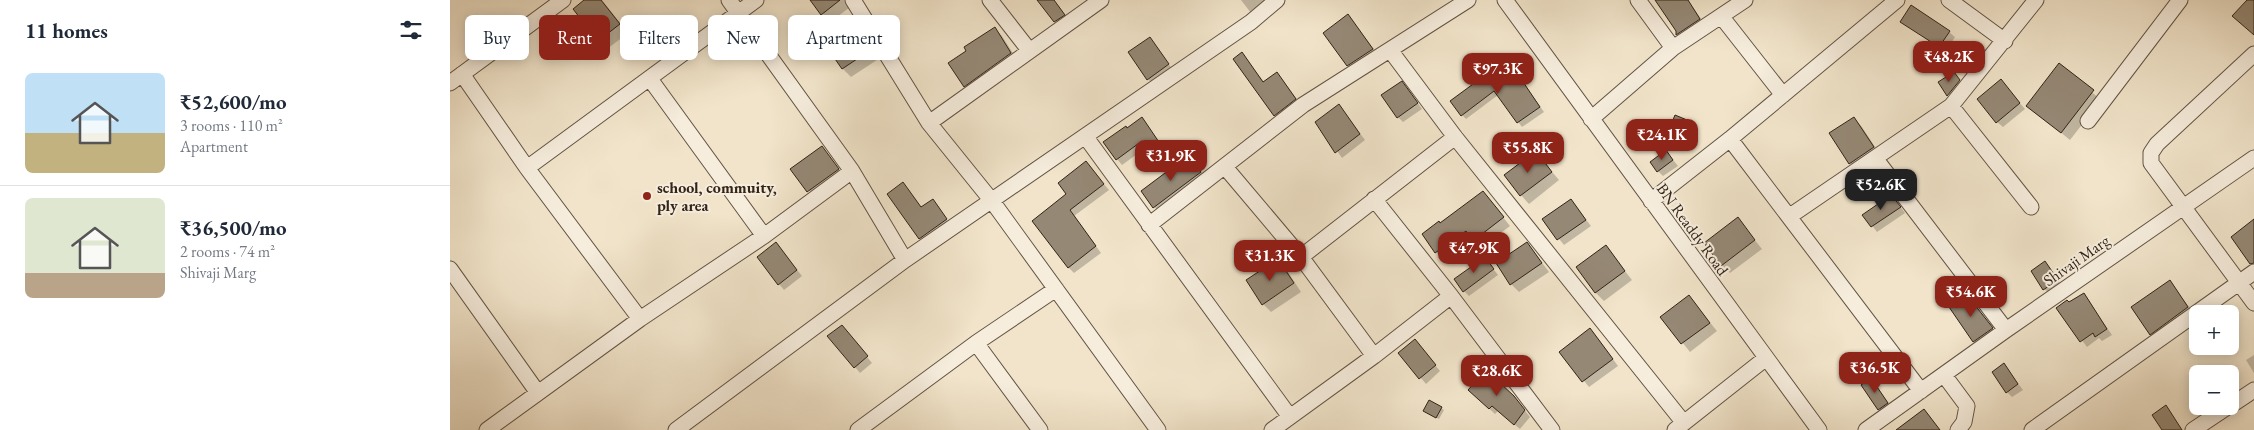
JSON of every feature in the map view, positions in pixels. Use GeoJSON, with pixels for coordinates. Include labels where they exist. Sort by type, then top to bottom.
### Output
{"type":"FeatureCollection","features":[{"type":"Feature","properties":{"kind":"street"},"geometry":{"type":"LineString","coordinates":[[563,0],[456,79],[527,168],[640,319]]}},
{"type":"Feature","properties":{"kind":"street"},"geometry":{"type":"LineString","coordinates":[[729,0],[852,171],[905,260]]}},
{"type":"Feature","properties":{"kind":"street"},"geometry":{"type":"LineString","coordinates":[[527,168],[756,0]]}},
{"type":"Feature","properties":{"kind":"street"},"geometry":{"type":"LineString","coordinates":[[853,0],[929,123],[992,201],[1158,430]]}},
{"type":"Feature","properties":{"kind":"street"},"geometry":{"type":"LineString","coordinates":[[990,0],[1029,50]]}},
{"type":"Feature","properties":{"kind":"street"},"geometry":{"type":"LineString","coordinates":[[929,123],[1100,0]]}},
{"type":"Feature","properties":{"kind":"street"},"geometry":{"type":"LineString","coordinates":[[676,430],[905,260],[1251,22],[1276,0]]}},
{"type":"Feature","properties":{"kind":"street"},"geometry":{"type":"LineString","coordinates":[[1149,224],[1303,105],[1468,0]]}},
{"type":"Feature","properties":{"kind":"street","name":"BN Readdy Road"},"geometry":{"type":"LineString","coordinates":[[1505,0],[1819,430]]}},
{"type":"Feature","properties":{"kind":"street"},"geometry":{"type":"LineString","coordinates":[[1638,0],[1673,48]]}},
{"type":"Feature","properties":{"kind":"street"},"geometry":{"type":"LineString","coordinates":[[1591,118],[1673,48],[1745,0]]}},
{"type":"Feature","properties":{"kind":"street"},"geometry":{"type":"LineString","coordinates":[[1651,201],[1730,139],[1897,0]]}},
{"type":"Feature","properties":{"kind":"street"},"geometry":{"type":"LineString","coordinates":[[1949,0],[2006,41]]}},
{"type":"Feature","properties":{"kind":"street"},"geometry":{"type":"LineString","coordinates":[[1790,216],[1951,106],[2006,41],[2036,0]]}},
{"type":"Feature","properties":{"kind":"street"},"geometry":{"type":"LineString","coordinates":[[2088,121],[2180,0]]}},
{"type":"Feature","properties":{"kind":"street"},"geometry":{"type":"LineString","coordinates":[[1721,16],[1783,94]]}},
{"type":"Feature","properties":{"kind":"street"},"geometry":{"type":"LineString","coordinates":[[1390,50],[1679,426],[1766,358]]}},
{"type":"Feature","properties":{"kind":"street"},"geometry":{"type":"LineString","coordinates":[[2254,54],[2157,144],[2151,153],[2151,163],[2254,303]]}},
{"type":"Feature","properties":{"kind":"street"},"geometry":{"type":"LineString","coordinates":[[650,79],[764,236]]}},
{"type":"Feature","properties":{"kind":"street"},"geometry":{"type":"LineString","coordinates":[[1951,106],[2031,207]]}},
{"type":"Feature","properties":{"kind":"street"},"geometry":{"type":"LineString","coordinates":[[1085,136],[1290,417]]}},
{"type":"Feature","properties":{"kind":"street"},"geometry":{"type":"LineString","coordinates":[[1300,258],[1455,137]]}},
{"type":"Feature","properties":{"kind":"street"},"geometry":{"type":"LineString","coordinates":[[1730,139],[1921,391]]}},
{"type":"Feature","properties":{"kind":"street"},"geometry":{"type":"LineString","coordinates":[[1875,158],[2006,330]]}},
{"type":"Feature","properties":{"kind":"street","name":"Shivaji Marg"},"geometry":{"type":"LineString","coordinates":[[1866,430],[2006,330],[2254,158]]}},
{"type":"Feature","properties":{"kind":"street"},"geometry":{"type":"LineString","coordinates":[[1225,167],[1300,258],[1374,356]]}},
{"type":"Feature","properties":{"kind":"street"},"geometry":{"type":"LineString","coordinates":[[487,430],[640,319],[764,236],[852,171]]}},
{"type":"Feature","properties":{"kind":"street"},"geometry":{"type":"LineString","coordinates":[[1374,199],[1552,430]]}},
{"type":"Feature","properties":{"kind":"street"},"geometry":{"type":"LineString","coordinates":[[450,269],[538,393]]}},
{"type":"Feature","properties":{"kind":"street"},"geometry":{"type":"LineString","coordinates":[[2032,430],[2254,272]]}},
{"type":"Feature","properties":{"kind":"street"},"geometry":{"type":"LineString","coordinates":[[858,430],[976,343],[1056,289]]}},
{"type":"Feature","properties":{"kind":"street"},"geometry":{"type":"LineString","coordinates":[[1272,430],[1374,356],[1450,296]]}},
{"type":"Feature","properties":{"kind":"street"},"geometry":{"type":"LineString","coordinates":[[976,343],[1040,430]]}},
{"type":"Feature","properties":{"kind":"street"},"geometry":{"type":"LineString","coordinates":[[1944,375],[1967,406],[1964,422],[1958,430]]}},
{"type":"Feature","properties":{"kind":"street"},"geometry":{"type":"LineString","coordinates":[[2239,400],[2254,390]]}},
{"type":"Feature","properties":{"kind":"street"},"geometry":{"type":"LineString","coordinates":[[2193,430],[2216,415]]}},
{"type":"Feature","properties":{"kind":"building"},"geometry":{"type":"Polygon","coordinates":[[[584,0],[601,0],[620,24],[610,32],[610,15],[578,15],[573,9],[584,0]]]}},
{"type":"Feature","properties":{"kind":"building"},"geometry":{"type":"Polygon","coordinates":[[[810,0],[840,0],[821,15],[810,0]]]}},
{"type":"Feature","properties":{"kind":"building"},"geometry":{"type":"Polygon","coordinates":[[[1037,0],[1054,0],[1065,15],[1054,22],[1037,0]]]}},
{"type":"Feature","properties":{"kind":"building"},"geometry":{"type":"Polygon","coordinates":[[[1655,0],[1688,0],[1700,19],[1676,35],[1676,31],[1655,0]]]}},
{"type":"Feature","properties":{"kind":"building"},"geometry":{"type":"Polygon","coordinates":[[[2247,0],[2254,0],[2254,35],[2232,16],[2247,0]]]}},
{"type":"Feature","properties":{"kind":"building"},"geometry":{"type":"Polygon","coordinates":[[[1911,5],[1950,31],[1939,47],[1900,22],[1911,5]]]}},
{"type":"Feature","properties":{"kind":"building"},"geometry":{"type":"Polygon","coordinates":[[[1348,14],[1373,49],[1347,66],[1323,33],[1348,14]]]}},
{"type":"Feature","properties":{"kind":"building"},"geometry":{"type":"Polygon","coordinates":[[[995,27],[1011,53],[964,87],[948,63],[966,51],[964,47],[995,27]]]}},
{"type":"Feature","properties":{"kind":"building"},"geometry":{"type":"Polygon","coordinates":[[[1150,37],[1169,64],[1147,80],[1128,52],[1150,37]]]}},
{"type":"Feature","properties":{"kind":"building"},"geometry":{"type":"Polygon","coordinates":[[[1242,52],[1263,82],[1277,72],[1296,99],[1274,116],[1233,59],[1242,52]]]}},
{"type":"Feature","properties":{"kind":"building"},"geometry":{"type":"Polygon","coordinates":[[[836,60],[856,60],[842,69],[836,60]]]}},
{"type":"Feature","properties":{"kind":"building"},"geometry":{"type":"Polygon","coordinates":[[[2059,63],[2094,90],[2061,133],[2026,106],[2059,63]]]}},
{"type":"Feature","properties":{"kind":"building"},"geometry":{"type":"Polygon","coordinates":[[[1495,65],[1506,80],[1517,73],[1540,107],[1517,123],[1494,91],[1461,116],[1450,101],[1484,76],[1482,74],[1495,65]]]}},
{"type":"Feature","properties":{"kind":"building"},"geometry":{"type":"Polygon","coordinates":[[[1954,72],[1960,80],[1947,96],[1938,82],[1954,72]]]}},
{"type":"Feature","properties":{"kind":"building"},"geometry":{"type":"Polygon","coordinates":[[[2001,79],[2020,103],[1996,123],[1977,99],[2001,79]]]}},
{"type":"Feature","properties":{"kind":"building"},"geometry":{"type":"Polygon","coordinates":[[[1402,81],[1418,103],[1397,118],[1381,95],[1402,81]]]}},
{"type":"Feature","properties":{"kind":"building"},"geometry":{"type":"Polygon","coordinates":[[[1339,104],[1360,134],[1335,153],[1315,122],[1339,104]]]}},
{"type":"Feature","properties":{"kind":"building"},"geometry":{"type":"Polygon","coordinates":[[[1675,115],[1687,120],[1681,135],[1669,130],[1675,115]]]}},
{"type":"Feature","properties":{"kind":"building"},"geometry":{"type":"Polygon","coordinates":[[[1142,117],[1163,148],[1152,156],[1142,141],[1116,160],[1103,142],[1142,117]]]}},
{"type":"Feature","properties":{"kind":"building"},"geometry":{"type":"Polygon","coordinates":[[[1854,117],[1874,147],[1849,164],[1829,133],[1854,117]]]}},
{"type":"Feature","properties":{"kind":"building"},"geometry":{"type":"Polygon","coordinates":[[[822,146],[839,169],[807,192],[790,169],[822,146]]]}},
{"type":"Feature","properties":{"kind":"building"},"geometry":{"type":"Polygon","coordinates":[[[1666,150],[1673,160],[1657,172],[1650,162],[1666,150]]]}},
{"type":"Feature","properties":{"kind":"building"},"geometry":{"type":"Polygon","coordinates":[[[1536,151],[1552,172],[1520,196],[1504,175],[1536,151]]]}},
{"type":"Feature","properties":{"kind":"building"},"geometry":{"type":"Polygon","coordinates":[[[1189,155],[1201,172],[1153,208],[1141,191],[1189,155]]]}},
{"type":"Feature","properties":{"kind":"building"},"geometry":{"type":"Polygon","coordinates":[[[1086,161],[1104,184],[1070,210],[1096,246],[1068,268],[1032,221],[1066,194],[1058,183],[1086,161]]]}},
{"type":"Feature","properties":{"kind":"building"},"geometry":{"type":"Polygon","coordinates":[[[903,182],[921,207],[933,199],[947,219],[919,239],[887,194],[903,182]]]}},
{"type":"Feature","properties":{"kind":"building"},"geometry":{"type":"Polygon","coordinates":[[[1483,191],[1504,217],[1473,241],[1466,231],[1435,253],[1422,234],[1483,191]]]}},
{"type":"Feature","properties":{"kind":"building"},"geometry":{"type":"Polygon","coordinates":[[[1891,195],[1901,207],[1871,227],[1862,215],[1891,195]]]}},
{"type":"Feature","properties":{"kind":"building"},"geometry":{"type":"Polygon","coordinates":[[[1571,199],[1586,220],[1557,240],[1542,219],[1571,199]]]}},
{"type":"Feature","properties":{"kind":"building"},"geometry":{"type":"Polygon","coordinates":[[[1738,217],[1755,240],[1721,266],[1704,243],[1738,217]]]}},
{"type":"Feature","properties":{"kind":"building"},"geometry":{"type":"Polygon","coordinates":[[[2254,219],[2254,263],[2250,264],[2231,237],[2254,219]]]}},
{"type":"Feature","properties":{"kind":"building"},"geometry":{"type":"Polygon","coordinates":[[[776,242],[797,270],[778,285],[757,257],[776,242]]]}},
{"type":"Feature","properties":{"kind":"building"},"geometry":{"type":"Polygon","coordinates":[[[1527,242],[1542,263],[1510,285],[1496,263],[1527,242]]]}},
{"type":"Feature","properties":{"kind":"building"},"geometry":{"type":"Polygon","coordinates":[[[1606,245],[1625,271],[1595,293],[1576,267],[1606,245]]]}},
{"type":"Feature","properties":{"kind":"building"},"geometry":{"type":"Polygon","coordinates":[[[1485,257],[1494,269],[1463,292],[1454,279],[1485,257]]]}},
{"type":"Feature","properties":{"kind":"building"},"geometry":{"type":"Polygon","coordinates":[[[1278,259],[1294,283],[1262,305],[1246,280],[1278,259]]]}},
{"type":"Feature","properties":{"kind":"building"},"geometry":{"type":"Polygon","coordinates":[[[2045,261],[2058,280],[2043,290],[2031,271],[2045,261]]]}},
{"type":"Feature","properties":{"kind":"building"},"geometry":{"type":"Polygon","coordinates":[[[2170,280],[2188,307],[2150,335],[2131,307],[2170,280]]]}},
{"type":"Feature","properties":{"kind":"building"},"geometry":{"type":"Polygon","coordinates":[[[2084,293],[2107,329],[2095,337],[2093,333],[2080,342],[2056,308],[2067,300],[2069,302],[2084,293]]]}},
{"type":"Feature","properties":{"kind":"building"},"geometry":{"type":"Polygon","coordinates":[[[1689,295],[1710,323],[1681,344],[1660,317],[1689,295]]]}},
{"type":"Feature","properties":{"kind":"building"},"geometry":{"type":"Polygon","coordinates":[[[1967,295],[1993,328],[1973,342],[1949,307],[1967,295]]]}},
{"type":"Feature","properties":{"kind":"building"},"geometry":{"type":"Polygon","coordinates":[[[842,325],[868,356],[854,368],[827,336],[842,325]]]}},
{"type":"Feature","properties":{"kind":"building"},"geometry":{"type":"Polygon","coordinates":[[[1590,328],[1613,359],[1582,382],[1559,352],[1590,328]]]}},
{"type":"Feature","properties":{"kind":"building"},"geometry":{"type":"Polygon","coordinates":[[[1415,339],[1436,365],[1419,379],[1398,353],[1415,339]]]}},
{"type":"Feature","properties":{"kind":"building"},"geometry":{"type":"Polygon","coordinates":[[[2004,363],[2018,384],[2006,393],[1992,372],[2004,363]]]}},
{"type":"Feature","properties":{"kind":"building"},"geometry":{"type":"Polygon","coordinates":[[[1486,370],[1514,396],[1525,410],[1514,425],[1492,406],[1489,409],[1468,390],[1486,370]]]}},
{"type":"Feature","properties":{"kind":"building"},"geometry":{"type":"Polygon","coordinates":[[[1871,378],[1888,403],[1878,410],[1861,385],[1871,378]]]}},
{"type":"Feature","properties":{"kind":"building"},"geometry":{"type":"Polygon","coordinates":[[[1429,400],[1442,407],[1436,418],[1423,411],[1429,400]]]}},
{"type":"Feature","properties":{"kind":"building"},"geometry":{"type":"Polygon","coordinates":[[[2166,405],[2182,430],[2162,430],[2152,415],[2166,405]]]}},
{"type":"Feature","properties":{"kind":"building"},"geometry":{"type":"Polygon","coordinates":[[[1924,409],[1940,430],[1896,430],[1924,409]]]}},
{"type":"Feature","properties":{"kind":"place","name":"school, commuity, ply area"},"geometry":{"type":"Point","coordinates":[647,196]}}]}
